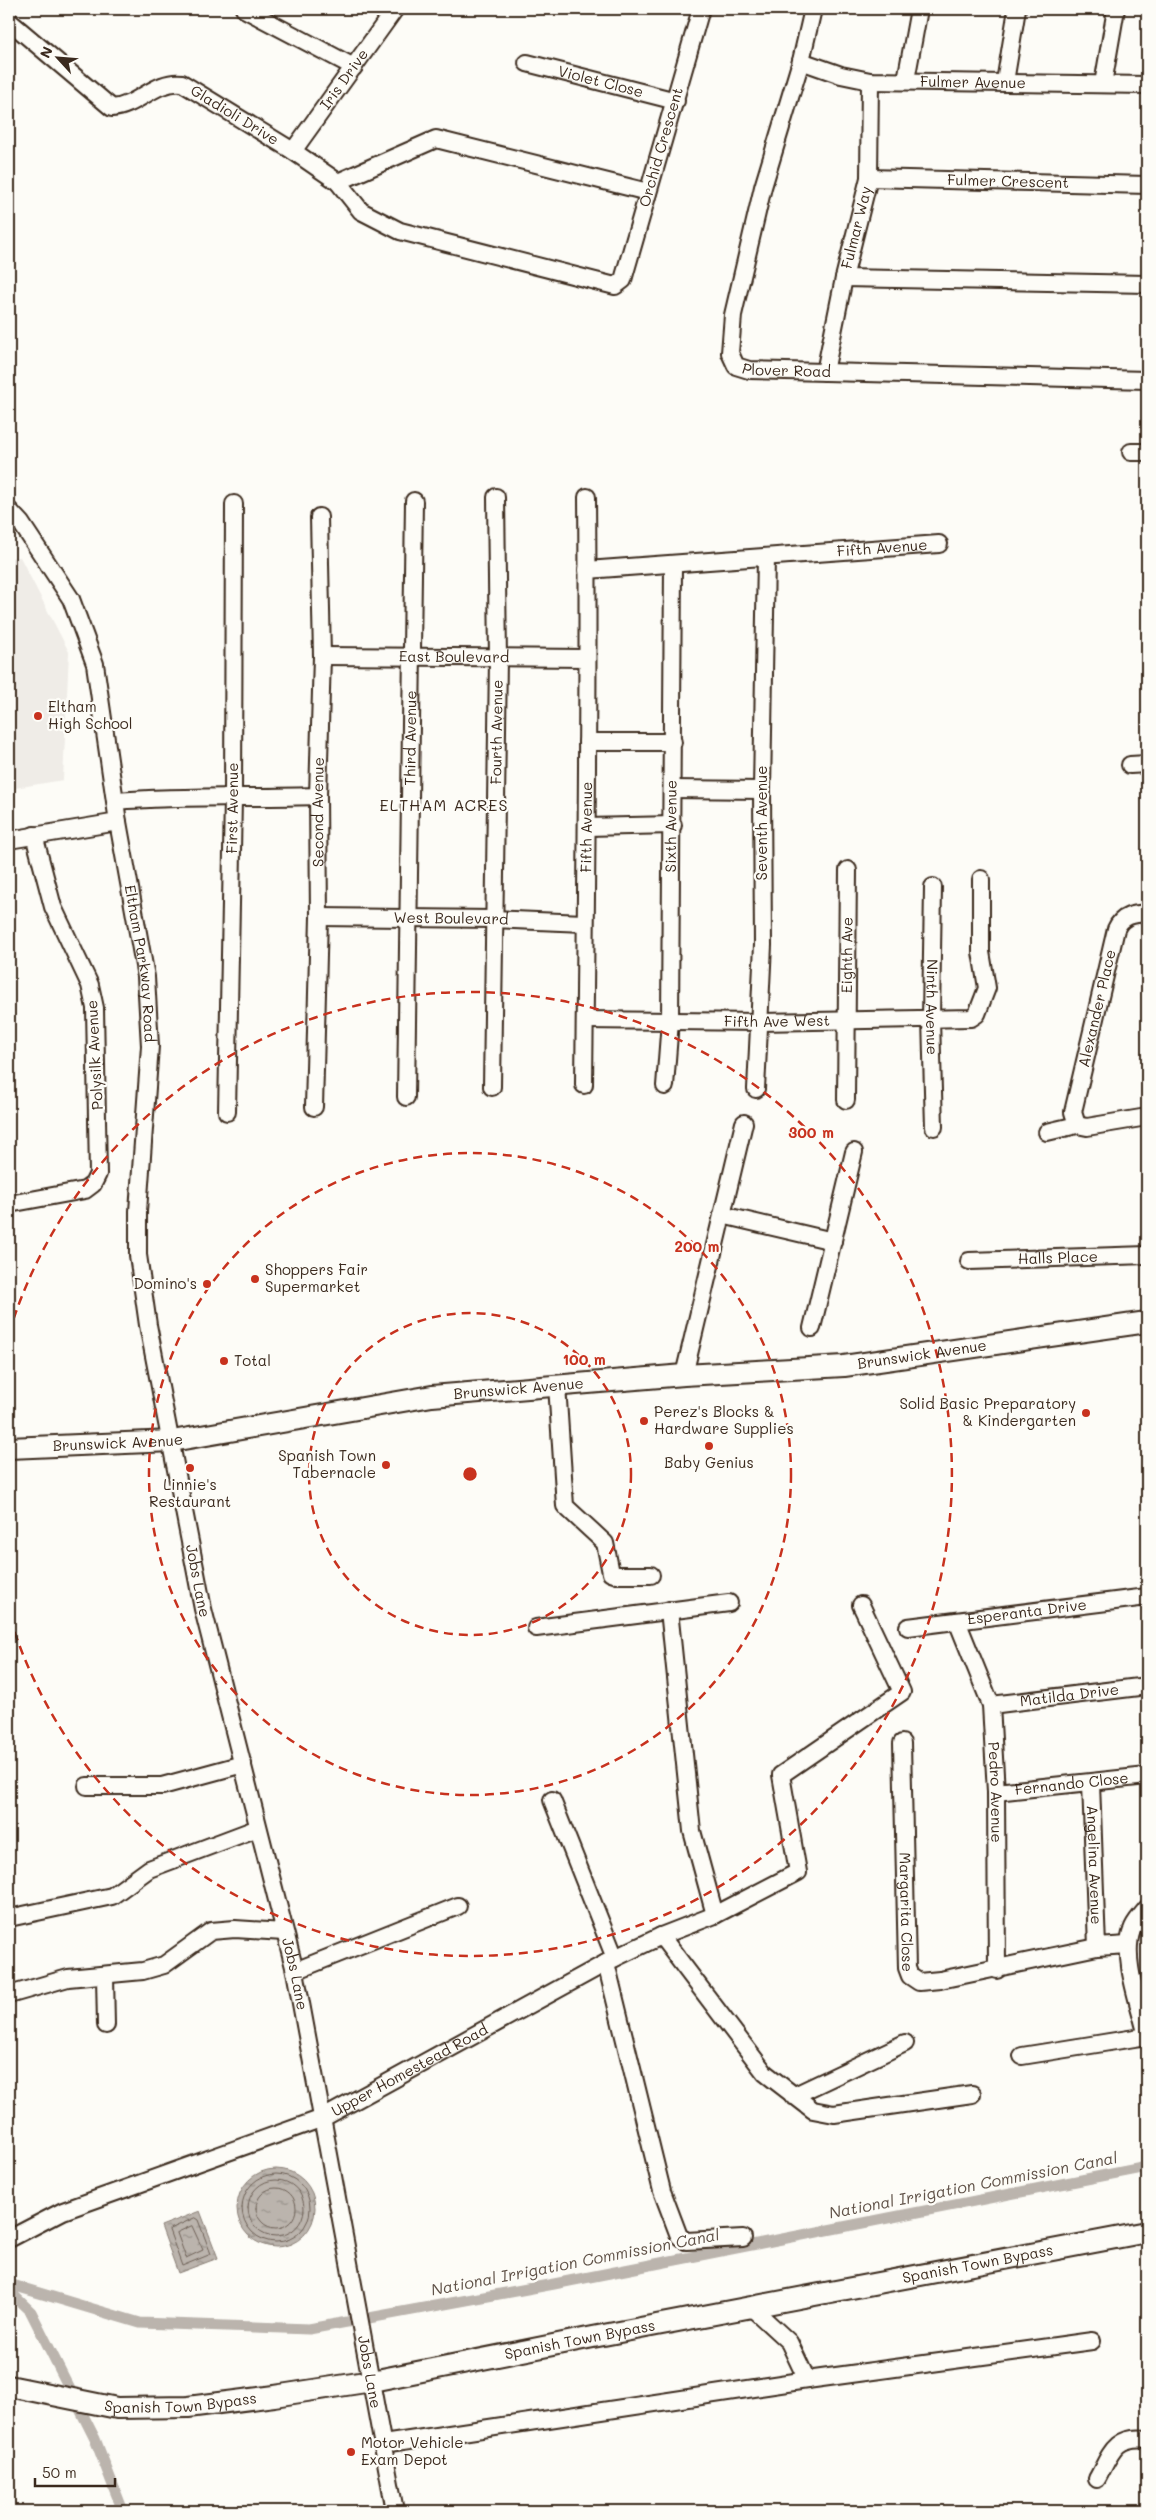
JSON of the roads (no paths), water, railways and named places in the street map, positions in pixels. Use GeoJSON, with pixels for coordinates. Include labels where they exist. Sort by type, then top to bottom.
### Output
{"type":"FeatureCollection","features":[{"type":"Feature","properties":{"kind":"main road","name":"Brunswick Avenue"},"geometry":{"type":"LineString","coordinates":[[9,1448],[172,1441],[432,1396],[684,1375],[844,1366],[1147,1322]]}},
{"type":"Feature","properties":{"kind":"main road","name":"Spanish Town Bypass"},"geometry":{"type":"LineString","coordinates":[[9,2386],[117,2408],[188,2406],[372,2381],[1147,2232]]}},
{"type":"Feature","properties":{"kind":"street"},"geometry":{"type":"LineString","coordinates":[[244,9],[354,67]]}},
{"type":"Feature","properties":{"kind":"street","name":"Iris Drive"},"geometry":{"type":"LineString","coordinates":[[293,151],[395,9]]}},
{"type":"Feature","properties":{"kind":"street","name":"Orchid Crescent"},"geometry":{"type":"LineString","coordinates":[[620,284],[676,101],[701,9]]}},
{"type":"Feature","properties":{"kind":"street","name":"Plover Road"},"geometry":{"type":"LineString","coordinates":[[812,9],[801,61],[763,187],[733,315],[730,353],[736,366],[749,370],[1147,380]]}},
{"type":"Feature","properties":{"kind":"street"},"geometry":{"type":"LineString","coordinates":[[906,80],[919,9]]}},
{"type":"Feature","properties":{"kind":"street"},"geometry":{"type":"LineString","coordinates":[[1005,82],[1017,9]]}},
{"type":"Feature","properties":{"kind":"street"},"geometry":{"type":"LineString","coordinates":[[1103,84],[1116,9]]}},
{"type":"Feature","properties":{"kind":"street","name":"Gladioli Drive"},"geometry":{"type":"LineString","coordinates":[[9,21],[112,108],[124,107],[164,84],[182,83],[293,151],[338,182],[361,211],[400,231],[615,286],[620,284]]}},
{"type":"Feature","properties":{"kind":"street","name":"Fulmer Avenue"},"geometry":{"type":"LineString","coordinates":[[801,61],[841,76],[870,81],[906,80],[1147,86]]}},
{"type":"Feature","properties":{"kind":"street","name":"Violet Close"},"geometry":{"type":"LineString","coordinates":[[527,63],[676,101]]}},
{"type":"Feature","properties":{"kind":"street","name":"Fulmar Way"},"geometry":{"type":"LineString","coordinates":[[825,372],[844,278],[868,178],[870,81]]}},
{"type":"Feature","properties":{"kind":"street"},"geometry":{"type":"LineString","coordinates":[[338,182],[436,139],[648,192]]}},
{"type":"Feature","properties":{"kind":"street","name":"Fulmer Crescent"},"geometry":{"type":"LineString","coordinates":[[868,178],[1147,185]]}},
{"type":"Feature","properties":{"kind":"street"},"geometry":{"type":"LineString","coordinates":[[844,278],[1147,284]]}},
{"type":"Feature","properties":{"kind":"street"},"geometry":{"type":"LineString","coordinates":[[1131,452],[1147,452]]}},
{"type":"Feature","properties":{"kind":"street","name":"Fifth Avenue"},"geometry":{"type":"LineString","coordinates":[[584,1085],[584,923],[587,827],[587,496]]}},
{"type":"Feature","properties":{"kind":"street","name":"Fourth Avenue"},"geometry":{"type":"LineString","coordinates":[[492,1087],[498,659],[496,497]]}},
{"type":"Feature","properties":{"kind":"street","name":"Third Avenue"},"geometry":{"type":"LineString","coordinates":[[406,1097],[414,500]]}},
{"type":"Feature","properties":{"kind":"street","name":"First Avenue"},"geometry":{"type":"LineString","coordinates":[[227,1112],[233,799],[234,504]]}},
{"type":"Feature","properties":{"kind":"street","name":"Eltham Parkway Road"},"geometry":{"type":"LineString","coordinates":[[9,510],[21,523],[71,599],[95,664],[118,822],[146,977],[150,1046],[138,1212],[138,1255],[148,1325],[172,1441]]}},
{"type":"Feature","properties":{"kind":"street","name":"Second Avenue"},"geometry":{"type":"LineString","coordinates":[[314,1107],[319,917],[318,796],[322,656],[319,516]]}},
{"type":"Feature","properties":{"kind":"street","name":"Fifth Avenue"},"geometry":{"type":"LineString","coordinates":[[588,570],[939,544]]}},
{"type":"Feature","properties":{"kind":"street","name":"Seventh Avenue"},"geometry":{"type":"LineString","coordinates":[[756,1089],[760,1022],[766,557]]}},
{"type":"Feature","properties":{"kind":"street","name":"Sixth Avenue"},"geometry":{"type":"LineString","coordinates":[[665,1086],[670,1021],[673,825],[673,565]]}},
{"type":"Feature","properties":{"kind":"street","name":"East Boulevard"},"geometry":{"type":"LineString","coordinates":[[322,656],[498,659],[586,658]]}},
{"type":"Feature","properties":{"kind":"street"},"geometry":{"type":"LineString","coordinates":[[587,742],[673,742]]}},
{"type":"Feature","properties":{"kind":"street"},"geometry":{"type":"LineString","coordinates":[[1130,765],[1147,764]]}},
{"type":"Feature","properties":{"kind":"street"},"geometry":{"type":"LineString","coordinates":[[672,789],[762,790]]}},
{"type":"Feature","properties":{"kind":"street"},"geometry":{"type":"LineString","coordinates":[[116,801],[154,798],[233,799],[318,796]]}},
{"type":"Feature","properties":{"kind":"street"},"geometry":{"type":"LineString","coordinates":[[9,840],[118,822]]}},
{"type":"Feature","properties":{"kind":"street"},"geometry":{"type":"LineString","coordinates":[[587,827],[673,825]]}},
{"type":"Feature","properties":{"kind":"street","name":"Polysilk Avenue"},"geometry":{"type":"LineString","coordinates":[[9,1203],[85,1190],[93,1184],[98,1174],[95,1008],[90,985],[53,907],[34,836]]}},
{"type":"Feature","properties":{"kind":"street","name":"Eighth Ave"},"geometry":{"type":"LineString","coordinates":[[846,1100],[848,870]]}},
{"type":"Feature","properties":{"kind":"street","name":"Fifth Ave West"},"geometry":{"type":"LineString","coordinates":[[585,1020],[760,1022],[971,1018],[977,1014],[987,988],[981,952],[981,879]]}},
{"type":"Feature","properties":{"kind":"street","name":"Ninth Avenue"},"geometry":{"type":"LineString","coordinates":[[933,887],[931,1019],[934,1127]]}},
{"type":"Feature","properties":{"kind":"street","name":"Alexander Place"},"geometry":{"type":"LineString","coordinates":[[1078,1125],[1073,1112],[1116,929],[1119,923],[1130,915],[1147,913]]}},
{"type":"Feature","properties":{"kind":"street","name":"West Boulevard"},"geometry":{"type":"LineString","coordinates":[[319,917],[493,919],[584,923]]}},
{"type":"Feature","properties":{"kind":"street"},"geometry":{"type":"LineString","coordinates":[[1047,1132],[1078,1125],[1087,1127],[1147,1117]]}},
{"type":"Feature","properties":{"kind":"street"},"geometry":{"type":"LineString","coordinates":[[684,1375],[744,1123]]}},
{"type":"Feature","properties":{"kind":"street"},"geometry":{"type":"LineString","coordinates":[[812,1328],[854,1152]]}},
{"type":"Feature","properties":{"kind":"street"},"geometry":{"type":"LineString","coordinates":[[722,1215],[833,1241]]}},
{"type":"Feature","properties":{"kind":"street","name":"Halls Place"},"geometry":{"type":"LineString","coordinates":[[969,1260],[1147,1255]]}},
{"type":"Feature","properties":{"kind":"street"},"geometry":{"type":"LineString","coordinates":[[557,1385],[565,1506],[605,1543],[613,1574],[651,1575]]}},
{"type":"Feature","properties":{"kind":"street","name":"Jobs Lane"},"geometry":{"type":"LineString","coordinates":[[172,1441],[203,1609],[295,1971],[395,2511]]}},
{"type":"Feature","properties":{"kind":"street","name":"Esperanta Drive"},"geometry":{"type":"LineString","coordinates":[[908,1627],[1147,1597]]}},
{"type":"Feature","properties":{"kind":"street"},"geometry":{"type":"LineString","coordinates":[[536,1628],[729,1603]]}},
{"type":"Feature","properties":{"kind":"street","name":"Upper Homestead Road"},"geometry":{"type":"LineString","coordinates":[[9,2238],[63,2211],[323,2118],[611,1960],[661,1936],[715,1915],[798,1872],[781,1775],[902,1692],[862,1606]]}},
{"type":"Feature","properties":{"kind":"street"},"geometry":{"type":"LineString","coordinates":[[670,1610],[692,1831],[715,1915]]}},
{"type":"Feature","properties":{"kind":"street","name":"Pedro Avenue"},"geometry":{"type":"LineString","coordinates":[[957,1621],[991,1705],[996,1792],[997,1970]]}},
{"type":"Feature","properties":{"kind":"street","name":"Matilda Drive"},"geometry":{"type":"LineString","coordinates":[[991,1705],[1147,1686]]}},
{"type":"Feature","properties":{"kind":"street","name":"Margarita Close"},"geometry":{"type":"LineString","coordinates":[[902,1743],[907,1968],[910,1976],[919,1982],[997,1970],[1096,1948],[1128,1945]]}},
{"type":"Feature","properties":{"kind":"street"},"geometry":{"type":"LineString","coordinates":[[87,1786],[162,1786],[243,1764]]}},
{"type":"Feature","properties":{"kind":"street","name":"Fernando Close"},"geometry":{"type":"LineString","coordinates":[[996,1792],[1147,1776]]}},
{"type":"Feature","properties":{"kind":"street","name":"Angelina Avenue"},"geometry":{"type":"LineString","coordinates":[[1091,1783],[1096,1948]]}},
{"type":"Feature","properties":{"kind":"street"},"geometry":{"type":"LineString","coordinates":[[552,1800],[611,1960],[662,2191],[679,2236],[686,2241],[743,2238]]}},
{"type":"Feature","properties":{"kind":"street"},"geometry":{"type":"LineString","coordinates":[[9,1918],[112,1896],[149,1869],[258,1828]]}},
{"type":"Feature","properties":{"kind":"street"},"geometry":{"type":"LineString","coordinates":[[295,1971],[458,1906]]}},
{"type":"Feature","properties":{"kind":"street"},"geometry":{"type":"LineString","coordinates":[[1022,2056],[1147,2037],[1129,1959],[1128,1945],[1132,1928],[1147,1908]]}},
{"type":"Feature","properties":{"kind":"street"},"geometry":{"type":"LineString","coordinates":[[9,1995],[68,1978],[106,1976],[143,1971],[164,1965],[211,1931],[235,1928],[284,1932]]}},
{"type":"Feature","properties":{"kind":"street"},"geometry":{"type":"LineString","coordinates":[[661,1936],[766,2074],[813,2110],[834,2114],[972,2094]]}},
{"type":"Feature","properties":{"kind":"street"},"geometry":{"type":"LineString","coordinates":[[106,1976],[106,2025]]}},
{"type":"Feature","properties":{"kind":"street"},"geometry":{"type":"LineString","coordinates":[[793,2096],[905,2044]]}},
{"type":"Feature","properties":{"kind":"street"},"geometry":{"type":"LineString","coordinates":[[751,2307],[789,2342],[807,2380]]}},
{"type":"Feature","properties":{"kind":"street"},"geometry":{"type":"LineString","coordinates":[[383,2444],[807,2380],[1092,2341]]}},
{"type":"Feature","properties":{"kind":"street"},"geometry":{"type":"LineString","coordinates":[[1097,2479],[1116,2444],[1133,2437],[1147,2439]]}},
{"type":"Feature","properties":{"kind":"water"},"geometry":{"type":"Polygon","coordinates":[[[276,2169],[291,2172],[304,2180],[312,2193],[315,2208],[312,2223],[304,2236],[291,2244],[276,2247],[261,2244],[248,2236],[240,2223],[237,2208],[240,2193],[248,2180],[261,2172],[276,2169]]]}},
{"type":"Feature","properties":{"kind":"water"},"geometry":{"type":"Polygon","coordinates":[[[200,2211],[218,2258],[178,2273],[161,2226],[200,2211]]]}},
{"type":"Feature","properties":{"kind":"waterway","name":"National Irrigation Commission Canal"},"geometry":{"type":"LineString","coordinates":[[9,2284],[140,2323],[309,2329],[554,2284],[1147,2167]]}},
{"type":"Feature","properties":{"kind":"waterway"},"geometry":{"type":"LineString","coordinates":[[9,2291],[31,2312],[95,2439],[123,2511]]}},
{"type":"Feature","properties":{"kind":"place","name":"Eltham High School"},"geometry":{"type":"Point","coordinates":[38,716]}},
{"type":"Feature","properties":{"kind":"place","name":"Shoppers Fair Supermarket"},"geometry":{"type":"Point","coordinates":[255,1279]}},
{"type":"Feature","properties":{"kind":"place","name":"Domino's"},"geometry":{"type":"Point","coordinates":[207,1284]}},
{"type":"Feature","properties":{"kind":"place","name":"Total"},"geometry":{"type":"Point","coordinates":[224,1361]}},
{"type":"Feature","properties":{"kind":"place","name":"Solid Basic Preparatory & Kindergarten"},"geometry":{"type":"Point","coordinates":[1086,1413]}},
{"type":"Feature","properties":{"kind":"place","name":"Perez's Blocks & Hardware Supplies"},"geometry":{"type":"Point","coordinates":[644,1421]}},
{"type":"Feature","properties":{"kind":"place","name":"Baby Genius"},"geometry":{"type":"Point","coordinates":[709,1446]}},
{"type":"Feature","properties":{"kind":"place","name":"Spanish Town Tabernacle"},"geometry":{"type":"Point","coordinates":[386,1465]}},
{"type":"Feature","properties":{"kind":"place","name":"Linnie's Restaurant"},"geometry":{"type":"Point","coordinates":[190,1468]}},
{"type":"Feature","properties":{"kind":"place","name":"Motor Vehicle Exam Depot"},"geometry":{"type":"Point","coordinates":[351,2452]}},
{"type":"Feature","properties":{"kind":"district","name":"ELTHAM ACRES"},"geometry":{"type":"Point","coordinates":[444,805]}}]}
